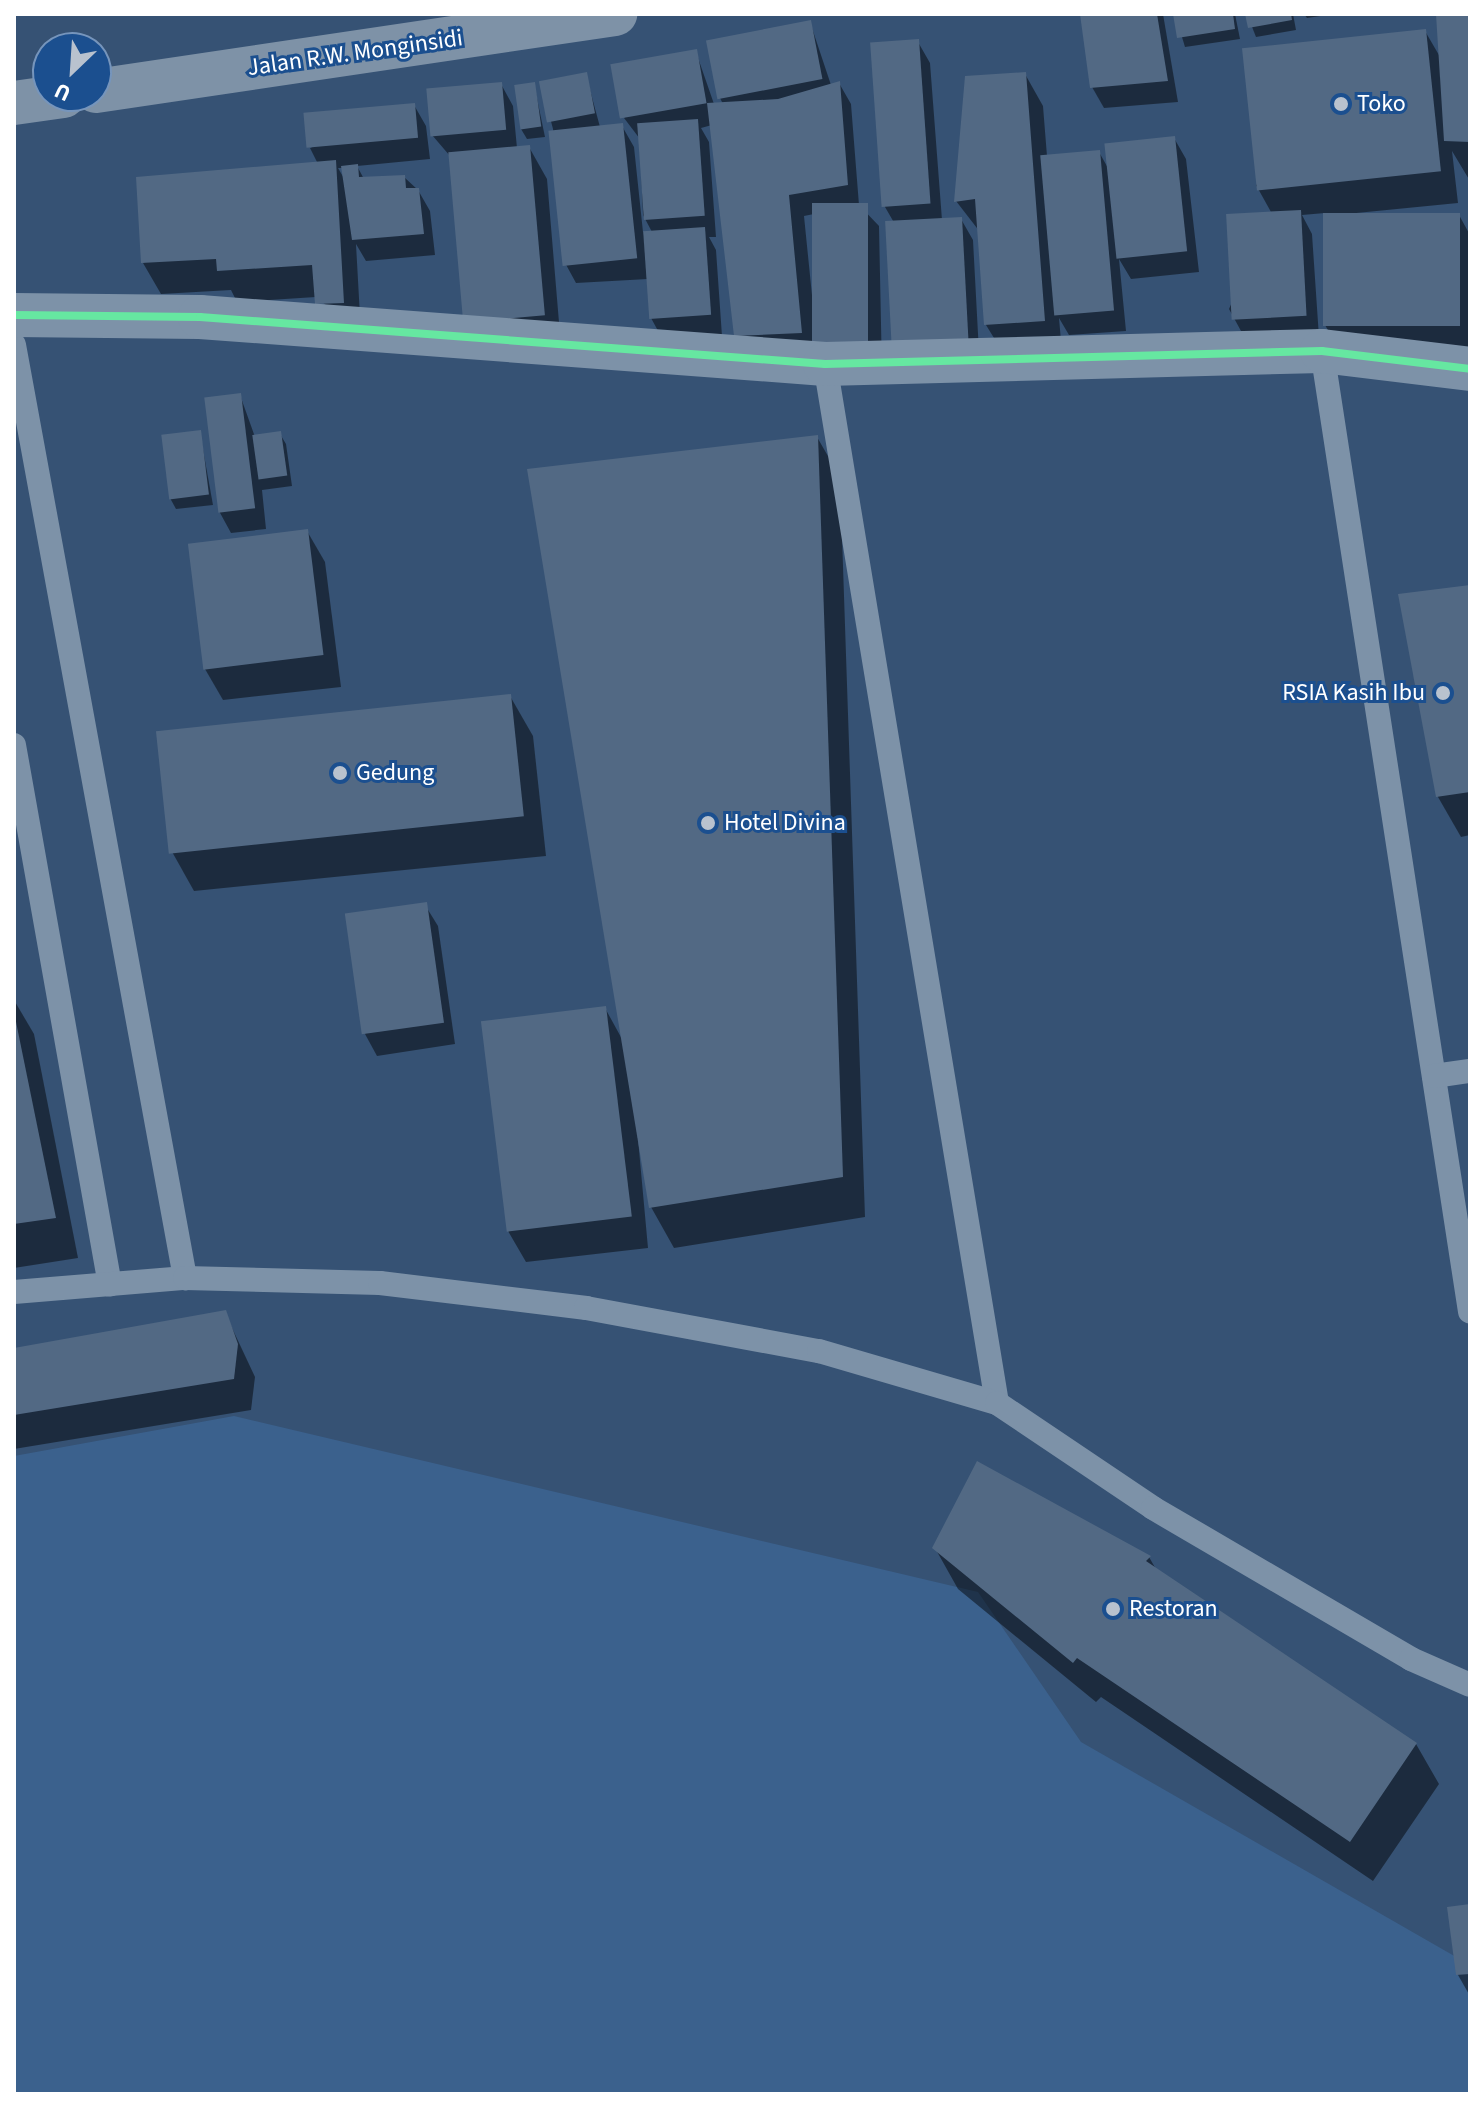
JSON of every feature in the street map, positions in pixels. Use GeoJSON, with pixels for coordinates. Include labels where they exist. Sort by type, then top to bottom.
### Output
{"type":"FeatureCollection","features":[{"type":"Feature","properties":{"kind":"highway","name":"Jalan R.W. Monginsidi"},"geometry":{"type":"LineString","coordinates":[[112,89],[615,14]]}},
{"type":"Feature","properties":{"kind":"street"},"geometry":{"type":"LineString","coordinates":[[14,315],[200,317],[825,364],[1322,351],[1470,369]]}},
{"type":"Feature","properties":{"kind":"lane"},"geometry":{"type":"LineString","coordinates":[[14,345],[185,1278]]}},
{"type":"Feature","properties":{"kind":"lane"},"geometry":{"type":"LineString","coordinates":[[1322,351],[1470,1312]]}},
{"type":"Feature","properties":{"kind":"lane"},"geometry":{"type":"LineString","coordinates":[[825,364],[997,1403]]}},
{"type":"Feature","properties":{"kind":"lane"},"geometry":{"type":"LineString","coordinates":[[14,745],[110,1285]]}},
{"type":"Feature","properties":{"kind":"lane"},"geometry":{"type":"LineString","coordinates":[[1434,1076],[1470,1071]]}},
{"type":"Feature","properties":{"kind":"lane"},"geometry":{"type":"LineString","coordinates":[[14,1292],[185,1278],[380,1283],[586,1308],[819,1351],[997,1403],[1153,1508],[1411,1659],[1470,1685]]}},
{"type":"Feature","properties":{"kind":"water"},"geometry":{"type":"Polygon","coordinates":[[[234,1416],[978,1592],[1081,1742],[1470,1965],[1470,2094],[14,2094],[14,1456],[234,1416]]]}},
{"type":"Feature","properties":{"kind":"building"},"geometry":{"type":"Polygon","coordinates":[[[1080,14],[1157,14],[1168,81],[1090,88],[1080,14]]]}},
{"type":"Feature","properties":{"kind":"building"},"geometry":{"type":"Polygon","coordinates":[[[1173,14],[1233,14],[1235,29],[1177,38],[1173,14]]]}},
{"type":"Feature","properties":{"kind":"building"},"geometry":{"type":"Polygon","coordinates":[[[1245,14],[1291,14],[1292,20],[1248,28],[1245,14]]]}},
{"type":"Feature","properties":{"kind":"building"},"geometry":{"type":"Polygon","coordinates":[[[1436,14],[1470,14],[1470,142],[1444,141],[1436,14]]]}},
{"type":"Feature","properties":{"kind":"building"},"geometry":{"type":"Polygon","coordinates":[[[811,20],[822,79],[717,99],[706,40],[811,20]]]}},
{"type":"Feature","properties":{"kind":"building","name":"Toko"},"geometry":{"type":"Polygon","coordinates":[[[1426,29],[1441,171],[1257,191],[1242,48],[1426,29]]]}},
{"type":"Feature","properties":{"kind":"building"},"geometry":{"type":"Polygon","coordinates":[[[919,39],[931,204],[882,207],[870,42],[919,39]]]}},
{"type":"Feature","properties":{"kind":"building"},"geometry":{"type":"Polygon","coordinates":[[[697,49],[707,103],[620,118],[610,64],[697,49]]]}},
{"type":"Feature","properties":{"kind":"building"},"geometry":{"type":"Polygon","coordinates":[[[587,72],[595,113],[547,123],[539,81],[587,72]]]}},
{"type":"Feature","properties":{"kind":"building"},"geometry":{"type":"Polygon","coordinates":[[[1026,72],[1045,321],[984,325],[975,199],[954,202],[965,76],[1026,72]]]}},
{"type":"Feature","properties":{"kind":"building"},"geometry":{"type":"Polygon","coordinates":[[[840,81],[848,185],[789,195],[802,333],[734,336],[707,103],[778,99],[840,81]]]}},
{"type":"Feature","properties":{"kind":"building"},"geometry":{"type":"Polygon","coordinates":[[[502,82],[506,130],[430,136],[426,89],[502,82]]]}},
{"type":"Feature","properties":{"kind":"building"},"geometry":{"type":"Polygon","coordinates":[[[535,82],[541,127],[520,129],[514,85],[535,82]]]}},
{"type":"Feature","properties":{"kind":"building"},"geometry":{"type":"Polygon","coordinates":[[[415,103],[418,138],[306,148],[303,113],[415,103]]]}},
{"type":"Feature","properties":{"kind":"building"},"geometry":{"type":"Polygon","coordinates":[[[698,119],[705,216],[644,220],[637,123],[698,119]]]}},
{"type":"Feature","properties":{"kind":"building"},"geometry":{"type":"Polygon","coordinates":[[[623,123],[637,258],[563,266],[548,131],[623,123]]]}},
{"type":"Feature","properties":{"kind":"building"},"geometry":{"type":"Polygon","coordinates":[[[1175,136],[1187,251],[1117,259],[1104,143],[1175,136]]]}},
{"type":"Feature","properties":{"kind":"building"},"geometry":{"type":"Polygon","coordinates":[[[530,145],[545,315],[463,322],[448,152],[530,145]]]}},
{"type":"Feature","properties":{"kind":"building"},"geometry":{"type":"Polygon","coordinates":[[[1100,150],[1114,310],[1054,316],[1040,155],[1100,150]]]}},
{"type":"Feature","properties":{"kind":"building"},"geometry":{"type":"Polygon","coordinates":[[[336,160],[344,303],[315,304],[312,265],[217,271],[216,259],[141,263],[136,177],[336,160]]]}},
{"type":"Feature","properties":{"kind":"building"},"geometry":{"type":"Polygon","coordinates":[[[358,164],[359,177],[405,175],[406,188],[419,188],[424,234],[352,240],[341,166],[358,164]]]}},
{"type":"Feature","properties":{"kind":"building"},"geometry":{"type":"Polygon","coordinates":[[[812,203],[868,203],[868,352],[812,352],[812,203]]]}},
{"type":"Feature","properties":{"kind":"building"},"geometry":{"type":"Polygon","coordinates":[[[1301,210],[1307,316],[1232,320],[1226,214],[1301,210]]]}},
{"type":"Feature","properties":{"kind":"building"},"geometry":{"type":"Polygon","coordinates":[[[1323,213],[1460,213],[1460,326],[1323,326],[1323,213]]]}},
{"type":"Feature","properties":{"kind":"building"},"geometry":{"type":"Polygon","coordinates":[[[962,217],[969,350],[892,354],[885,221],[962,217]]]}},
{"type":"Feature","properties":{"kind":"building"},"geometry":{"type":"Polygon","coordinates":[[[705,227],[711,315],[649,319],[643,231],[705,227]]]}},
{"type":"Feature","properties":{"kind":"building"},"geometry":{"type":"Polygon","coordinates":[[[241,393],[255,508],[218,513],[204,398],[241,393]]]}},
{"type":"Feature","properties":{"kind":"building"},"geometry":{"type":"Polygon","coordinates":[[[201,430],[209,495],[169,499],[161,435],[201,430]]]}},
{"type":"Feature","properties":{"kind":"building"},"geometry":{"type":"Polygon","coordinates":[[[281,431],[287,476],[259,480],[252,435],[281,431]]]}},
{"type":"Feature","properties":{"kind":"building","name":"Hotel Divina"},"geometry":{"type":"Polygon","coordinates":[[[818,435],[843,1177],[649,1208],[527,469],[818,435]]]}},
{"type":"Feature","properties":{"kind":"building"},"geometry":{"type":"Polygon","coordinates":[[[308,529],[323,655],[203,670],[188,544],[308,529]]]}},
{"type":"Feature","properties":{"kind":"building","name":"RSIA Kasih Ibu"},"geometry":{"type":"Polygon","coordinates":[[[1470,585],[1470,792],[1436,797],[1398,594],[1470,585]]]}},
{"type":"Feature","properties":{"kind":"building","name":"Gedung"},"geometry":{"type":"Polygon","coordinates":[[[511,694],[524,816],[169,854],[156,731],[511,694]]]}},
{"type":"Feature","properties":{"kind":"building"},"geometry":{"type":"Polygon","coordinates":[[[427,902],[444,1023],[362,1034],[345,914],[427,902]]]}},
{"type":"Feature","properties":{"kind":"building"},"geometry":{"type":"Polygon","coordinates":[[[606,1006],[632,1216],[507,1232],[481,1021],[606,1006]]]}},
{"type":"Feature","properties":{"kind":"building"},"geometry":{"type":"Polygon","coordinates":[[[14,1012],[56,1218],[14,1224],[14,1012]]]}},
{"type":"Feature","properties":{"kind":"building"},"geometry":{"type":"Polygon","coordinates":[[[226,1310],[238,1344],[234,1379],[14,1415],[14,1348],[226,1310]]]}},
{"type":"Feature","properties":{"kind":"building","name":"Restoran"},"geometry":{"type":"Polygon","coordinates":[[[977,1461],[1151,1556],[1146,1561],[1417,1743],[1350,1842],[1077,1658],[1073,1663],[932,1548],[977,1461]]]}},
{"type":"Feature","properties":{"kind":"building"},"geometry":{"type":"Polygon","coordinates":[[[1470,1904],[1470,1974],[1456,1975],[1447,1907],[1470,1904]]]}},
{"type":"Feature","properties":{"kind":"cycle path"},"geometry":{"type":"LineString","coordinates":[[14,315],[200,317],[825,364],[1322,351],[1470,369]]}},
{"type":"Feature","properties":{"kind":"place","name":"Toko"},"geometry":{"type":"Point","coordinates":[1341,104]}},
{"type":"Feature","properties":{"kind":"place","name":"RSIA Kasih Ibu"},"geometry":{"type":"Point","coordinates":[1443,693]}},
{"type":"Feature","properties":{"kind":"place","name":"Gedung"},"geometry":{"type":"Point","coordinates":[340,773]}},
{"type":"Feature","properties":{"kind":"place","name":"Hotel Divina"},"geometry":{"type":"Point","coordinates":[708,823]}},
{"type":"Feature","properties":{"kind":"place","name":"Restoran"},"geometry":{"type":"Point","coordinates":[1113,1609]}}]}
